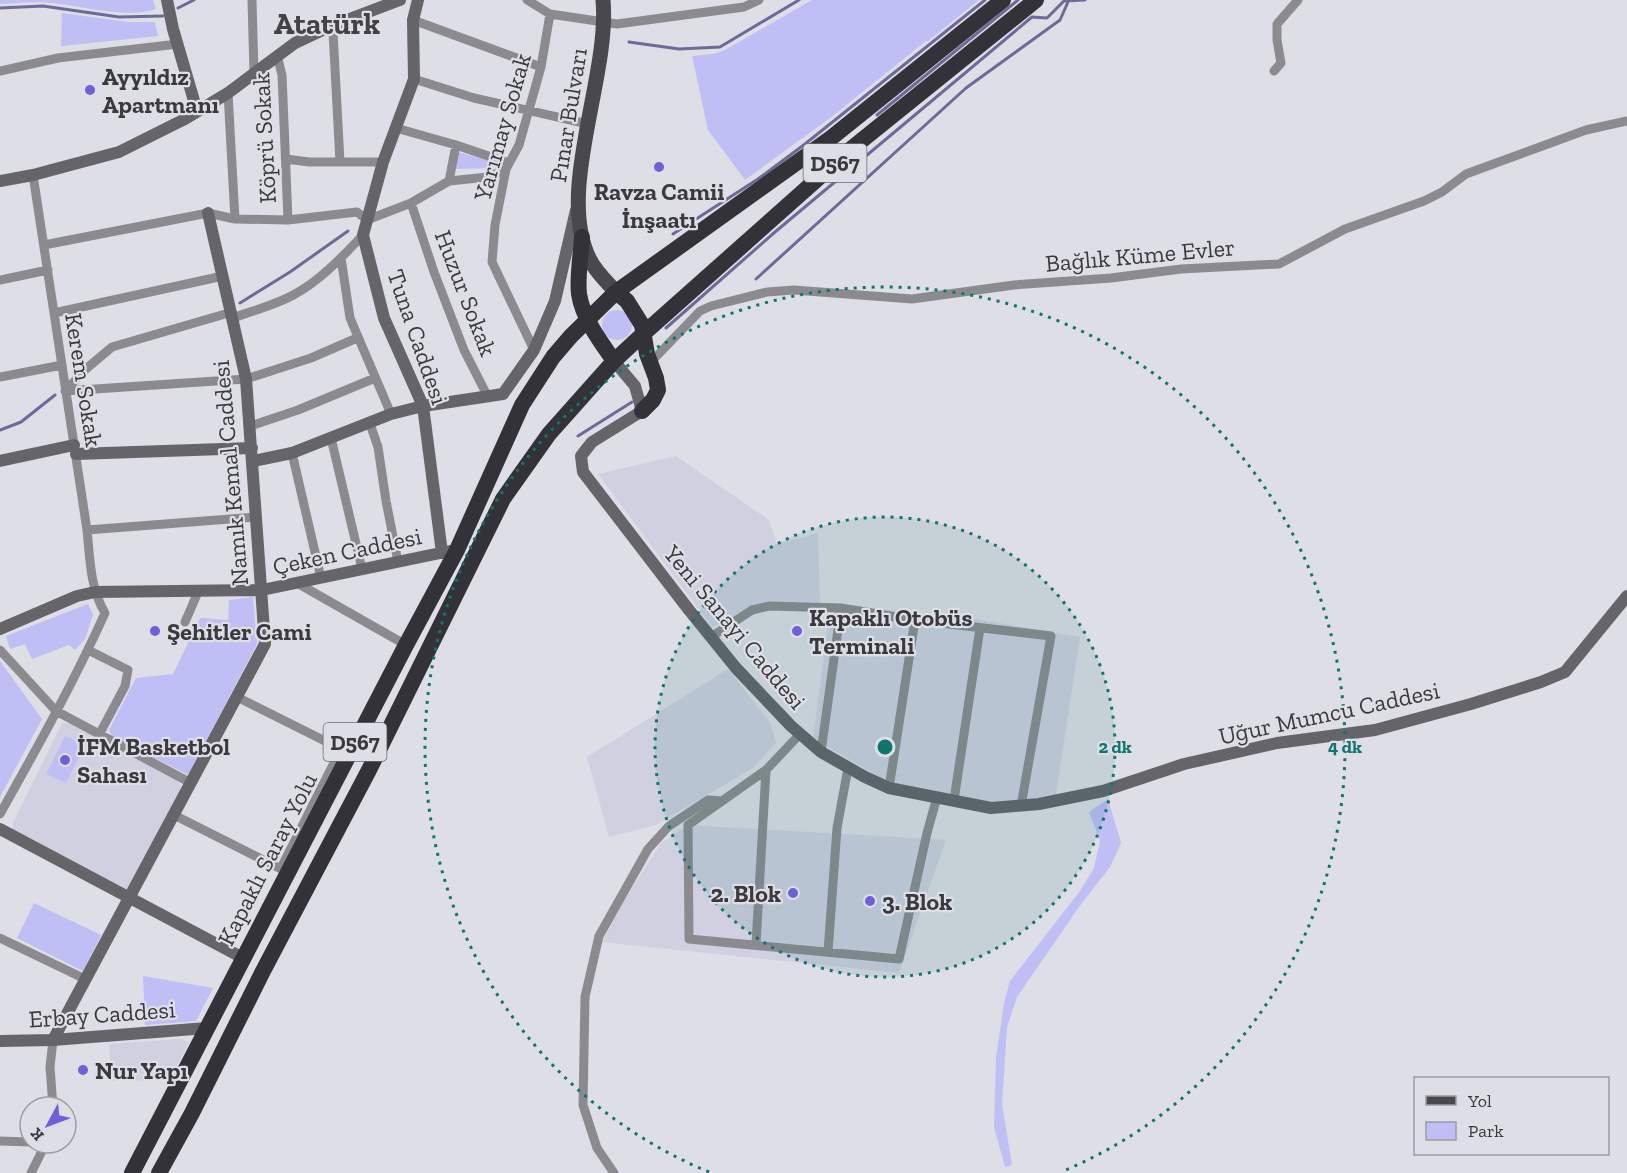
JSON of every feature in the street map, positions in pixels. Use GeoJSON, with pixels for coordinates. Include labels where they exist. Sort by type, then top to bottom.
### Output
{"type":"FeatureCollection","features":[{"type":"Feature","properties":{"kind":"highway","name":"D567"},"geometry":{"type":"LineString","coordinates":[[587,318],[616,292],[831,138],[1003,0]]}},
{"type":"Feature","properties":{"kind":"highway","name":"D567"},"geometry":{"type":"LineString","coordinates":[[614,361],[851,149],[1036,0]]}},
{"type":"Feature","properties":{"kind":"highway"},"geometry":{"type":"LineString","coordinates":[[582,237],[579,291],[582,306],[599,339],[614,361]]}},
{"type":"Feature","properties":{"kind":"highway"},"geometry":{"type":"LineString","coordinates":[[616,292],[636,313],[642,325],[658,390],[653,400],[642,411]]}},
{"type":"Feature","properties":{"kind":"highway","name":"Kapaklı Saray Yolu"},"geometry":{"type":"LineString","coordinates":[[132,1173],[203,1028],[345,751],[405,645],[522,405],[553,357],[587,318]]}},
{"type":"Feature","properties":{"kind":"highway","name":"Kapaklı Saray Yolu"},"geometry":{"type":"LineString","coordinates":[[159,1173],[369,770],[503,499],[549,434],[614,361]]}},
{"type":"Feature","properties":{"kind":"main road","name":"Pınar Bulvarı"},"geometry":{"type":"LineString","coordinates":[[603,0],[605,22],[600,65],[588,124],[578,203],[582,237],[590,260],[616,292]]}},
{"type":"Feature","properties":{"kind":"street"},"geometry":{"type":"LineString","coordinates":[[167,0],[197,111]]}},
{"type":"Feature","properties":{"kind":"street"},"geometry":{"type":"LineString","coordinates":[[252,0],[254,72]]}},
{"type":"Feature","properties":{"kind":"street"},"geometry":{"type":"LineString","coordinates":[[0,181],[33,175],[118,152],[228,93],[295,43],[331,26],[400,0]]}},
{"type":"Feature","properties":{"kind":"street","name":"Tuna Caddesi"},"geometry":{"type":"LineString","coordinates":[[418,0],[413,20],[414,79],[383,162],[363,235],[384,318],[423,406],[449,551]]}},
{"type":"Feature","properties":{"kind":"street"},"geometry":{"type":"LineString","coordinates":[[527,0],[538,3],[550,14],[617,24],[744,7],[759,0]]}},
{"type":"Feature","properties":{"kind":"street"},"geometry":{"type":"LineString","coordinates":[[1274,71],[1281,63],[1277,24],[1298,0]]}},
{"type":"Feature","properties":{"kind":"street","name":"Yarımay Sokak"},"geometry":{"type":"LineString","coordinates":[[534,350],[492,262],[495,225],[508,166],[519,145],[541,67],[550,14]]}},
{"type":"Feature","properties":{"kind":"street"},"geometry":{"type":"LineString","coordinates":[[413,20],[541,67]]}},
{"type":"Feature","properties":{"kind":"street"},"geometry":{"type":"LineString","coordinates":[[331,26],[340,162]]}},
{"type":"Feature","properties":{"kind":"street"},"geometry":{"type":"LineString","coordinates":[[0,71],[58,58],[178,44]]}},
{"type":"Feature","properties":{"kind":"street","name":"Köprü Sokak"},"geometry":{"type":"LineString","coordinates":[[277,55],[282,75],[288,220]]}},
{"type":"Feature","properties":{"kind":"street"},"geometry":{"type":"LineString","coordinates":[[414,79],[474,98],[588,124]]}},
{"type":"Feature","properties":{"kind":"street"},"geometry":{"type":"LineString","coordinates":[[228,93],[235,219]]}},
{"type":"Feature","properties":{"kind":"street","name":"Bağlık Küme Evler"},"geometry":{"type":"LineString","coordinates":[[651,362],[700,311],[711,306],[767,292],[794,290],[912,299],[1014,285],[1111,278],[1181,269],[1279,264],[1345,229],[1424,201],[1442,192],[1466,174],[1586,130],[1627,121]]}},
{"type":"Feature","properties":{"kind":"street"},"geometry":{"type":"LineString","coordinates":[[396,128],[456,145],[508,166]]}},
{"type":"Feature","properties":{"kind":"street"},"geometry":{"type":"LineString","coordinates":[[449,181],[456,145]]}},
{"type":"Feature","properties":{"kind":"street"},"geometry":{"type":"LineString","coordinates":[[286,159],[309,162],[383,162]]}},
{"type":"Feature","properties":{"kind":"street"},"geometry":{"type":"LineString","coordinates":[[44,245],[208,213],[235,219],[288,220],[357,212],[367,220],[411,203],[449,181],[488,177],[508,166]]}},
{"type":"Feature","properties":{"kind":"street","name":"Kerem Sokak"},"geometry":{"type":"LineString","coordinates":[[33,175],[95,592],[105,613],[88,650]]}},
{"type":"Feature","properties":{"kind":"street","name":"Huzur Sokak"},"geometry":{"type":"LineString","coordinates":[[411,203],[464,351],[488,396]]}},
{"type":"Feature","properties":{"kind":"street"},"geometry":{"type":"LineString","coordinates":[[253,462],[292,453],[391,414],[423,406],[503,394],[534,350],[555,301],[578,203]]}},
{"type":"Feature","properties":{"kind":"street","name":"Namık Kemal Caddesi"},"geometry":{"type":"LineString","coordinates":[[53,1040],[265,644],[246,379],[208,213]]}},
{"type":"Feature","properties":{"kind":"street"},"geometry":{"type":"LineString","coordinates":[[65,391],[112,347],[281,301],[298,293],[341,258],[363,235]]}},
{"type":"Feature","properties":{"kind":"street"},"geometry":{"type":"LineString","coordinates":[[341,258],[350,318],[391,414]]}},
{"type":"Feature","properties":{"kind":"street"},"geometry":{"type":"LineString","coordinates":[[0,280],[48,270]]}},
{"type":"Feature","properties":{"kind":"street"},"geometry":{"type":"LineString","coordinates":[[54,313],[223,276]]}},
{"type":"Feature","properties":{"kind":"street"},"geometry":{"type":"LineString","coordinates":[[65,391],[246,379],[311,358],[357,338]]}},
{"type":"Feature","properties":{"kind":"street"},"geometry":{"type":"LineString","coordinates":[[614,361],[634,386],[642,411]]}},
{"type":"Feature","properties":{"kind":"street"},"geometry":{"type":"LineString","coordinates":[[0,377],[62,365]]}},
{"type":"Feature","properties":{"kind":"street"},"geometry":{"type":"LineString","coordinates":[[250,426],[298,410],[375,378]]}},
{"type":"Feature","properties":{"kind":"street","name":"Yeni Sanayi Caddesi"},"geometry":{"type":"LineString","coordinates":[[642,411],[587,447],[581,456],[583,472],[736,668],[800,734],[822,752],[889,788],[992,808],[1039,804]]}},
{"type":"Feature","properties":{"kind":"street"},"geometry":{"type":"LineString","coordinates":[[370,424],[378,447],[398,562]]}},
{"type":"Feature","properties":{"kind":"street"},"geometry":{"type":"LineString","coordinates":[[331,438],[362,569]]}},
{"type":"Feature","properties":{"kind":"street"},"geometry":{"type":"LineString","coordinates":[[0,461],[75,450],[252,448]]}},
{"type":"Feature","properties":{"kind":"street"},"geometry":{"type":"LineString","coordinates":[[292,453],[321,578]]}},
{"type":"Feature","properties":{"kind":"street"},"geometry":{"type":"LineString","coordinates":[[87,530],[257,517]]}},
{"type":"Feature","properties":{"kind":"street","name":"Çeken Caddesi"},"geometry":{"type":"LineString","coordinates":[[0,628],[77,596],[95,592],[262,590],[449,551]]}},
{"type":"Feature","properties":{"kind":"street"},"geometry":{"type":"LineString","coordinates":[[297,583],[405,645]]}},
{"type":"Feature","properties":{"kind":"street"},"geometry":{"type":"LineString","coordinates":[[185,622],[198,592]]}},
{"type":"Feature","properties":{"kind":"street","name":"Uğur Mumcu Caddesi"},"geometry":{"type":"LineString","coordinates":[[1039,804],[1103,791],[1184,765],[1277,744],[1375,730],[1541,682],[1565,672],[1627,596]]}},
{"type":"Feature","properties":{"kind":"street"},"geometry":{"type":"LineString","coordinates":[[711,637],[752,610],[769,606],[841,608],[915,620],[1052,636],[1021,806]]}},
{"type":"Feature","properties":{"kind":"street"},"geometry":{"type":"LineString","coordinates":[[822,752],[841,608]]}},
{"type":"Feature","properties":{"kind":"street"},"geometry":{"type":"LineString","coordinates":[[889,788],[915,620]]}},
{"type":"Feature","properties":{"kind":"street"},"geometry":{"type":"LineString","coordinates":[[954,800],[980,628]]}},
{"type":"Feature","properties":{"kind":"street"},"geometry":{"type":"LineString","coordinates":[[0,650],[56,711],[191,783]]}},
{"type":"Feature","properties":{"kind":"street"},"geometry":{"type":"LineString","coordinates":[[0,814],[88,650],[128,670],[125,686],[100,733]]}},
{"type":"Feature","properties":{"kind":"street"},"geometry":{"type":"LineString","coordinates":[[237,697],[345,751]]}},
{"type":"Feature","properties":{"kind":"street"},"geometry":{"type":"LineString","coordinates":[[800,734],[766,770],[688,825],[689,939],[899,959],[937,797]]}},
{"type":"Feature","properties":{"kind":"street"},"geometry":{"type":"LineString","coordinates":[[828,952],[837,828],[849,768]]}},
{"type":"Feature","properties":{"kind":"street"},"geometry":{"type":"LineString","coordinates":[[756,944],[766,770]]}},
{"type":"Feature","properties":{"kind":"street"},"geometry":{"type":"LineString","coordinates":[[614,1173],[597,1148],[583,1105],[585,998],[599,936],[648,849],[669,825],[708,800],[722,801]]}},
{"type":"Feature","properties":{"kind":"street"},"geometry":{"type":"LineString","coordinates":[[174,815],[284,870]]}},
{"type":"Feature","properties":{"kind":"street"},"geometry":{"type":"LineString","coordinates":[[0,829],[240,956]]}},
{"type":"Feature","properties":{"kind":"street"},"geometry":{"type":"LineString","coordinates":[[0,938],[85,979]]}},
{"type":"Feature","properties":{"kind":"street","name":"Erbay Caddesi"},"geometry":{"type":"LineString","coordinates":[[0,1041],[53,1040],[203,1028]]}},
{"type":"Feature","properties":{"kind":"street"},"geometry":{"type":"LineString","coordinates":[[52,1095],[50,1067],[53,1040]]}},
{"type":"Feature","properties":{"kind":"street"},"geometry":{"type":"LineString","coordinates":[[0,1141],[18,1142]]}},
{"type":"Feature","properties":{"kind":"street"},"geometry":{"type":"LineString","coordinates":[[31,1173],[40,1155]]}},
{"type":"Feature","properties":{"kind":"shaded area"},"geometry":{"type":"Polygon","coordinates":[[[676,456],[769,520],[777,544],[818,533],[820,603],[766,601],[712,627],[598,474],[676,456]]]}},
{"type":"Feature","properties":{"kind":"shaded area"},"geometry":{"type":"Polygon","coordinates":[[[831,604],[975,619],[1080,637],[1056,794],[1008,804],[896,787],[813,738],[831,604]]]}},
{"type":"Feature","properties":{"kind":"shaded area"},"geometry":{"type":"Polygon","coordinates":[[[728,669],[771,724],[776,743],[753,768],[656,825],[609,837],[587,757],[728,669]]]}},
{"type":"Feature","properties":{"kind":"shaded area"},"geometry":{"type":"Polygon","coordinates":[[[62,723],[69,723],[179,781],[182,789],[129,890],[13,832],[13,823],[62,723]]]}},
{"type":"Feature","properties":{"kind":"shaded area"},"geometry":{"type":"Polygon","coordinates":[[[688,825],[946,840],[899,973],[602,942],[625,899],[661,843],[688,825]]]}},
{"type":"Feature","properties":{"kind":"shaded area"},"geometry":{"type":"Polygon","coordinates":[[[180,1039],[189,1042],[170,1080],[111,1081],[109,1044],[180,1039]]]}},
{"type":"Feature","properties":{"kind":"green space"},"geometry":{"type":"Polygon","coordinates":[[[0,0],[153,0],[156,9],[132,13],[46,2],[0,4],[0,0]]]}},
{"type":"Feature","properties":{"kind":"green space"},"geometry":{"type":"Polygon","coordinates":[[[812,0],[979,0],[830,118],[745,180],[708,130],[692,56],[725,50],[812,0]]]}},
{"type":"Feature","properties":{"kind":"green space"},"geometry":{"type":"Polygon","coordinates":[[[62,13],[128,22],[155,22],[158,36],[61,46],[62,13]]]}},
{"type":"Feature","properties":{"kind":"green space"},"geometry":{"type":"Polygon","coordinates":[[[458,152],[488,160],[492,165],[491,168],[456,169],[458,152]]]}},
{"type":"Feature","properties":{"kind":"green space"},"geometry":{"type":"Polygon","coordinates":[[[617,310],[628,314],[632,325],[628,336],[617,340],[606,336],[602,325],[606,314],[617,310]]]}},
{"type":"Feature","properties":{"kind":"green space"},"geometry":{"type":"Polygon","coordinates":[[[253,597],[257,644],[188,775],[112,736],[109,730],[136,678],[173,674],[200,618],[228,620],[229,600],[253,597]]]}},
{"type":"Feature","properties":{"kind":"green space"},"geometry":{"type":"Polygon","coordinates":[[[88,604],[93,615],[85,639],[75,650],[69,645],[32,659],[25,644],[10,649],[6,636],[88,604]]]}},
{"type":"Feature","properties":{"kind":"green space"},"geometry":{"type":"Polygon","coordinates":[[[0,661],[42,719],[0,797],[0,661]]]}},
{"type":"Feature","properties":{"kind":"green space","name":"İFM Basketbol Sahası"},"geometry":{"type":"Polygon","coordinates":[[[65,736],[85,745],[66,783],[46,774],[65,736]]]}},
{"type":"Feature","properties":{"kind":"green space"},"geometry":{"type":"Polygon","coordinates":[[[1108,799],[1121,843],[1110,867],[1079,907],[1017,997],[1007,1027],[1002,1104],[1012,1165],[1005,1167],[994,1127],[996,1058],[1004,1003],[1010,981],[1080,891],[1094,868],[1100,841],[1089,812],[1108,799]]]}},
{"type":"Feature","properties":{"kind":"green space"},"geometry":{"type":"Polygon","coordinates":[[[34,903],[101,935],[83,971],[17,938],[34,903]]]}},
{"type":"Feature","properties":{"kind":"green space"},"geometry":{"type":"Polygon","coordinates":[[[143,976],[213,988],[196,1021],[145,1025],[143,976]]]}},
{"type":"Feature","properties":{"kind":"waterway"},"geometry":{"type":"LineString","coordinates":[[178,8],[194,0]]}},
{"type":"Feature","properties":{"kind":"waterway"},"geometry":{"type":"LineString","coordinates":[[629,42],[679,49],[720,47],[799,0]]}},
{"type":"Feature","properties":{"kind":"waterway"},"geometry":{"type":"LineString","coordinates":[[673,234],[758,179],[805,144],[985,0]]}},
{"type":"Feature","properties":{"kind":"waterway"},"geometry":{"type":"LineString","coordinates":[[877,115],[1018,0]]}},
{"type":"Feature","properties":{"kind":"waterway"},"geometry":{"type":"LineString","coordinates":[[666,328],[775,232],[1032,17],[1047,18],[1064,1],[1085,0]]}},
{"type":"Feature","properties":{"kind":"waterway"},"geometry":{"type":"LineString","coordinates":[[756,279],[966,88],[1060,20],[1068,2]]}},
{"type":"Feature","properties":{"kind":"waterway"},"geometry":{"type":"LineString","coordinates":[[0,8],[43,6],[119,17],[163,16]]}},
{"type":"Feature","properties":{"kind":"waterway"},"geometry":{"type":"LineString","coordinates":[[240,303],[290,272],[348,231]]}},
{"type":"Feature","properties":{"kind":"waterway"},"geometry":{"type":"LineString","coordinates":[[0,430],[21,422],[55,395]]}},
{"type":"Feature","properties":{"kind":"waterway"},"geometry":{"type":"LineString","coordinates":[[578,436],[632,402]]}},
{"type":"Feature","properties":{"kind":"place","name":"Ayyıldız Apartmanı"},"geometry":{"type":"Point","coordinates":[90,90]}},
{"type":"Feature","properties":{"kind":"place","name":"Ravza Camii İnşaatı"},"geometry":{"type":"Point","coordinates":[659,167]}},
{"type":"Feature","properties":{"kind":"place","name":"Şehitler Cami"},"geometry":{"type":"Point","coordinates":[155,631]}},
{"type":"Feature","properties":{"kind":"place","name":"Kapaklı Otobüs Terminali"},"geometry":{"type":"Point","coordinates":[797,631]}},
{"type":"Feature","properties":{"kind":"place","name":"İFM Basketbol Sahası"},"geometry":{"type":"Point","coordinates":[65,760]}},
{"type":"Feature","properties":{"kind":"place","name":"2. Blok"},"geometry":{"type":"Point","coordinates":[793,893]}},
{"type":"Feature","properties":{"kind":"place","name":"3. Blok"},"geometry":{"type":"Point","coordinates":[870,901]}},
{"type":"Feature","properties":{"kind":"place","name":"Nur Yapı"},"geometry":{"type":"Point","coordinates":[83,1070]}},
{"type":"Feature","properties":{"kind":"district","name":"Atatürk"},"geometry":{"type":"Point","coordinates":[327,24]}}]}
